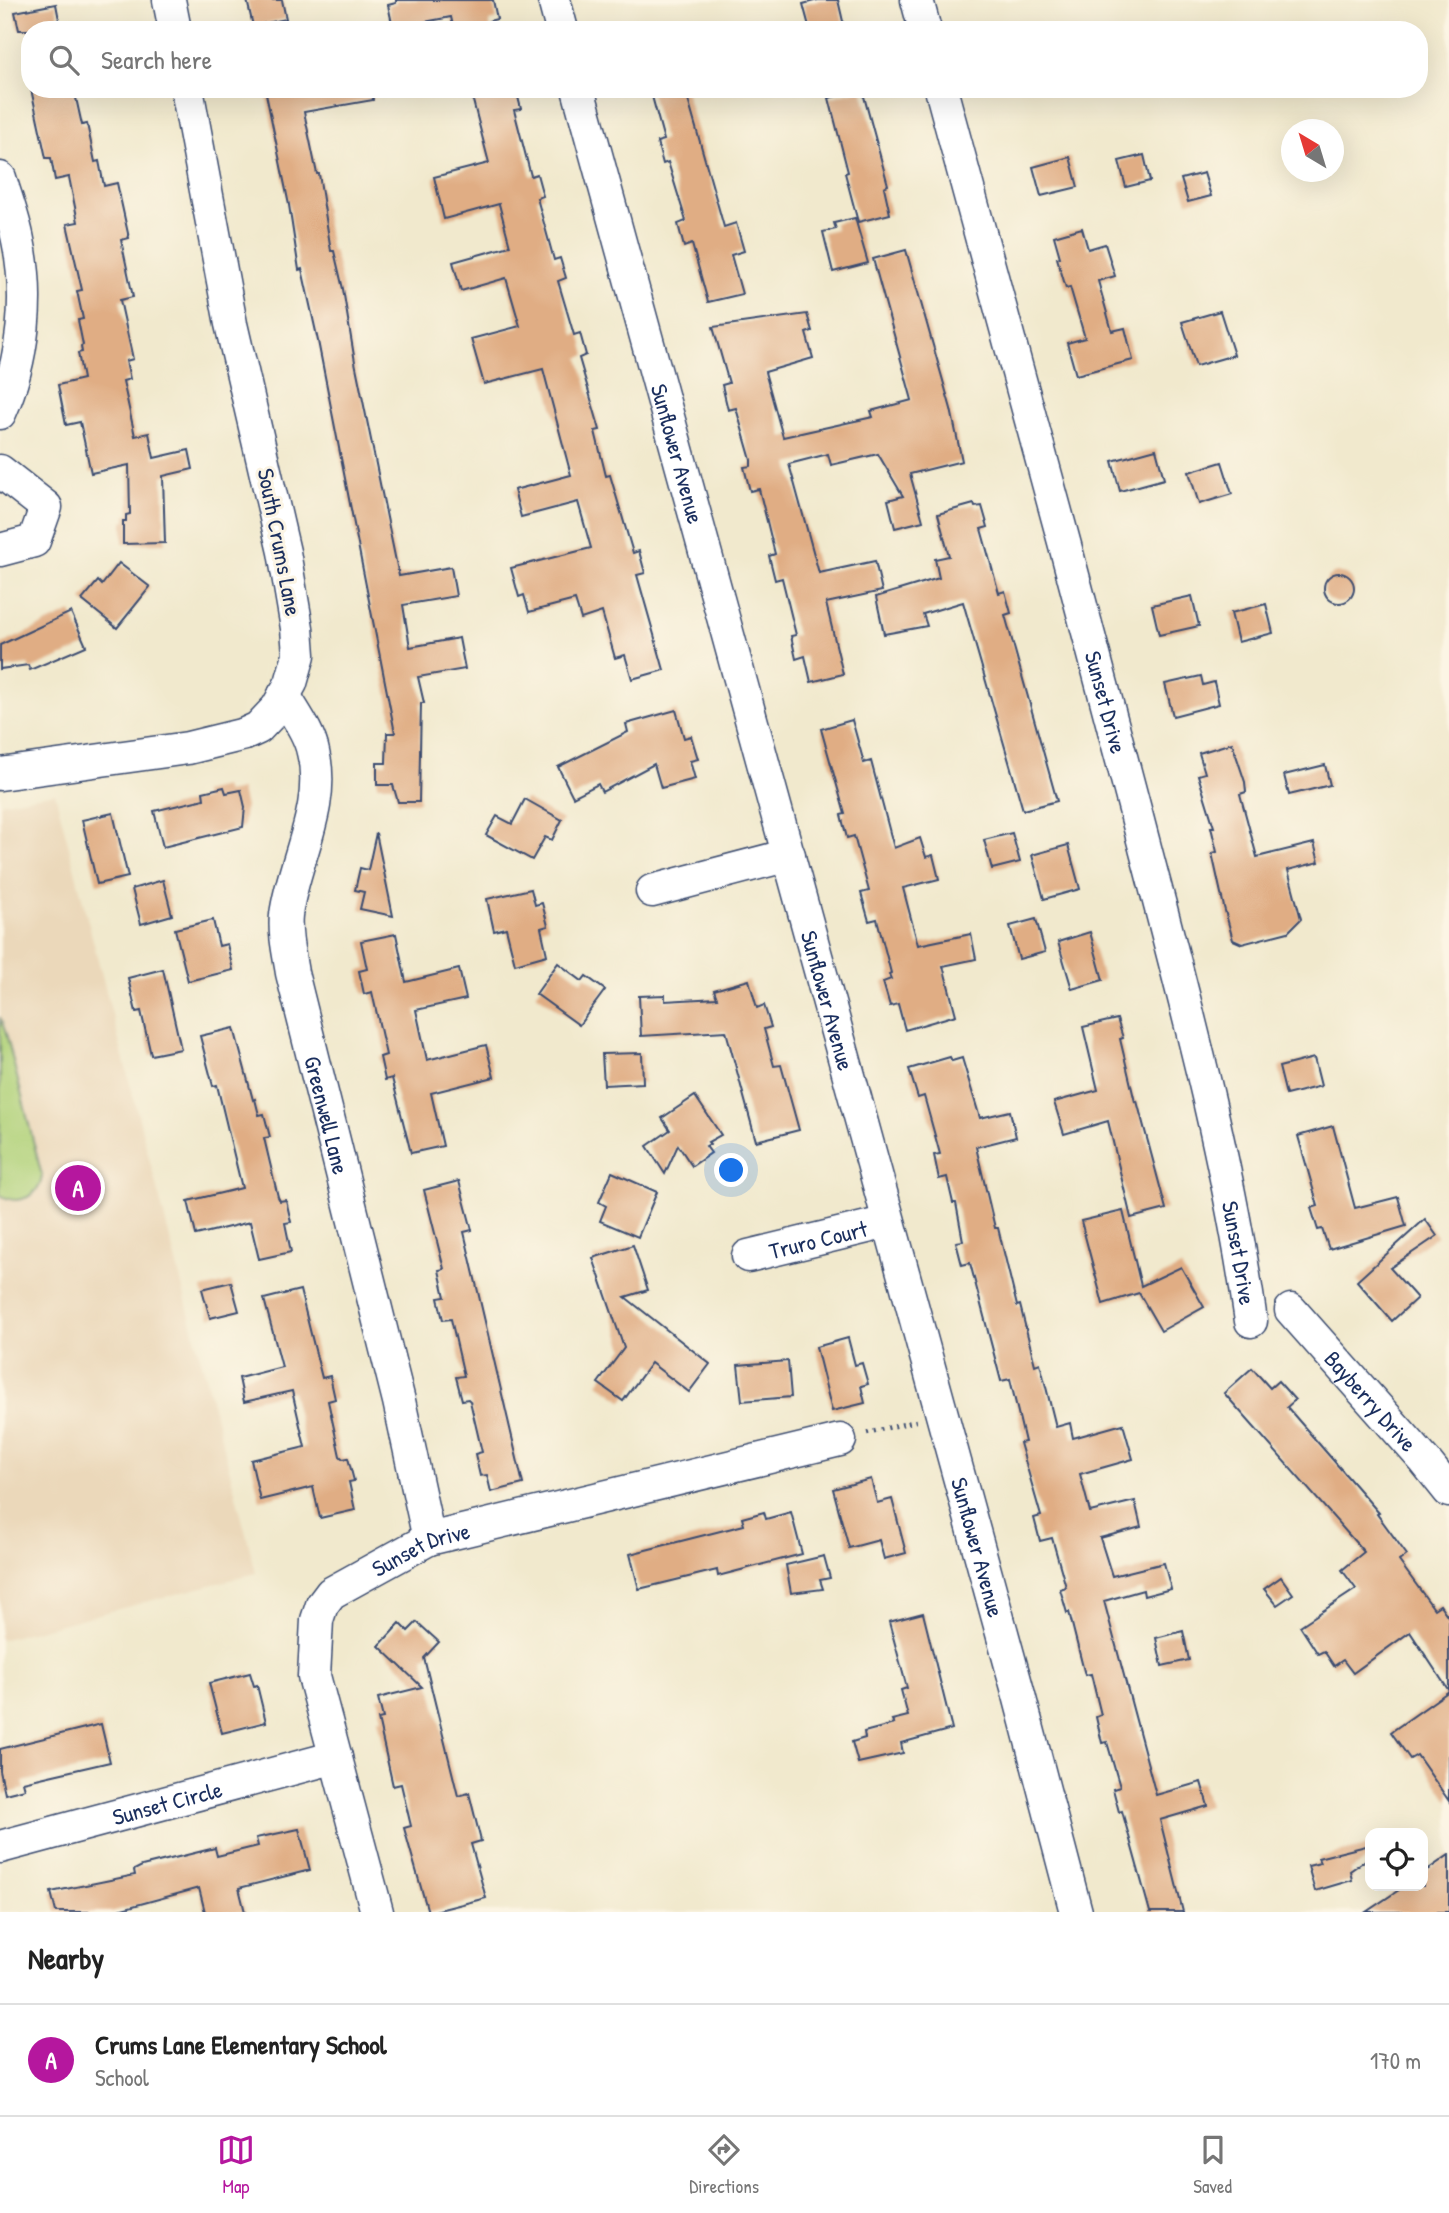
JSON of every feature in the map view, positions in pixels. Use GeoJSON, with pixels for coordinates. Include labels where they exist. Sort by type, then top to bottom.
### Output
{"type":"FeatureCollection","features":[{"type":"Feature","properties":{"kind":"street"},"geometry":{"type":"LineString","coordinates":[[169,0],[173,21]]}},
{"type":"Feature","properties":{"kind":"street"},"geometry":{"type":"LineString","coordinates":[[554,0],[560,21]]}},
{"type":"Feature","properties":{"kind":"street"},"geometry":{"type":"LineString","coordinates":[[917,0],[923,21]]}},
{"type":"Feature","properties":{"kind":"street","name":"South Crums Lane"},"geometry":{"type":"LineString","coordinates":[[0,774],[135,757],[232,738],[258,728],[277,708],[291,682],[299,655],[297,628],[271,488],[231,324],[189,98]]}},
{"type":"Feature","properties":{"kind":"street","name":"Sunflower Avenue"},"geometry":{"type":"LineString","coordinates":[[580,98],[1019,1695],[1076,1912]]}},
{"type":"Feature","properties":{"kind":"street","name":"Sunset Drive"},"geometry":{"type":"LineString","coordinates":[[943,98],[1057,511],[1186,1009],[1222,1162],[1245,1275],[1251,1321]]}},
{"type":"Feature","properties":{"kind":"street"},"geometry":{"type":"LineString","coordinates":[[0,178],[18,239],[24,284],[23,321],[16,365],[0,413]]}},
{"type":"Feature","properties":{"kind":"street"},"geometry":{"type":"LineString","coordinates":[[0,471],[46,507],[34,541],[0,550]]}},
{"type":"Feature","properties":{"kind":"street","name":"Greenwell Lane"},"geometry":{"type":"LineString","coordinates":[[284,695],[311,743],[316,789],[311,821],[293,879],[286,916],[288,954],[399,1401],[429,1539]]}},
{"type":"Feature","properties":{"kind":"street"},"geometry":{"type":"LineString","coordinates":[[652,891],[789,855]]}},
{"type":"Feature","properties":{"kind":"street","name":"Truro Court"},"geometry":{"type":"LineString","coordinates":[[748,1256],[888,1222]]}},
{"type":"Feature","properties":{"kind":"street","name":"Bayberry Drive"},"geometry":{"type":"LineString","coordinates":[[1292,1310],[1447,1485]]}},
{"type":"Feature","properties":{"kind":"street","name":"Sunset Drive"},"geometry":{"type":"LineString","coordinates":[[377,1912],[314,1676],[317,1620],[322,1605],[331,1593],[429,1539],[839,1440]]}},
{"type":"Feature","properties":{"kind":"street","name":"Sunset Circle"},"geometry":{"type":"LineString","coordinates":[[0,1847],[336,1757]]}},
{"type":"Feature","properties":{"kind":"path"},"geometry":{"type":"LineString","coordinates":[[839,1440],[941,1415]]}},
{"type":"Feature","properties":{"kind":"shaded area"},"geometry":{"type":"Polygon","coordinates":[[[55,793],[256,1573],[0,1640],[0,803],[55,793]]]}},
{"type":"Feature","properties":{"kind":"green space"},"geometry":{"type":"Polygon","coordinates":[[[0,1017],[42,1176],[32,1194],[27,1198],[14,1200],[0,1195],[0,1017]]]}},
{"type":"Feature","properties":{"kind":"building"},"geometry":{"type":"Polygon","coordinates":[[[247,0],[282,0],[286,19],[252,21],[247,0]]]}},
{"type":"Feature","properties":{"kind":"building"},"geometry":{"type":"Polygon","coordinates":[[[396,0],[493,0],[497,19],[452,21],[451,17],[430,21],[391,21],[388,5],[396,3],[396,0]]]}},
{"type":"Feature","properties":{"kind":"building"},"geometry":{"type":"Polygon","coordinates":[[[818,0],[838,0],[843,21],[808,21],[803,4],[818,0]]]}},
{"type":"Feature","properties":{"kind":"building"},"geometry":{"type":"Polygon","coordinates":[[[56,4],[59,21],[21,21],[19,30],[15,12],[56,4]]]}},
{"type":"Feature","properties":{"kind":"building"},"geometry":{"type":"Polygon","coordinates":[[[33,98],[76,98],[82,125],[87,124],[95,162],[99,161],[104,186],[117,183],[129,238],[121,240],[133,297],[120,300],[133,359],[126,361],[130,379],[123,381],[135,436],[149,433],[154,458],[189,450],[193,469],[163,476],[165,543],[123,544],[123,521],[126,521],[126,515],[130,514],[129,465],[91,473],[80,422],[66,425],[58,385],[83,379],[78,353],[82,352],[83,345],[78,320],[83,319],[77,291],[82,290],[67,224],[78,222],[69,177],[55,180],[51,158],[46,158],[33,98]]]}},
{"type":"Feature","properties":{"kind":"building"},"geometry":{"type":"Polygon","coordinates":[[[267,98],[373,98],[304,112],[319,174],[331,251],[334,251],[343,289],[355,362],[399,576],[451,567],[456,596],[403,605],[410,647],[459,638],[465,669],[418,677],[424,703],[421,703],[419,802],[398,802],[393,785],[377,785],[377,763],[386,763],[387,733],[395,733],[318,341],[302,269],[299,270],[289,205],[267,98]]]}},
{"type":"Feature","properties":{"kind":"building"},"geometry":{"type":"Polygon","coordinates":[[[472,98],[518,98],[521,109],[514,110],[531,176],[537,174],[543,196],[537,198],[554,260],[560,258],[566,278],[558,281],[574,335],[580,333],[586,355],[579,358],[600,430],[595,431],[606,476],[610,475],[633,553],[639,551],[645,573],[637,575],[664,670],[632,679],[625,655],[615,658],[602,612],[581,619],[575,600],[529,612],[524,595],[519,597],[511,568],[591,548],[578,502],[521,517],[514,490],[571,475],[543,369],[484,384],[471,339],[520,326],[506,278],[461,291],[453,262],[510,246],[499,204],[444,219],[434,177],[489,163],[472,98]]]}},
{"type":"Feature","properties":{"kind":"building"},"geometry":{"type":"Polygon","coordinates":[[[652,98],[688,98],[724,227],[736,223],[744,251],[731,255],[742,294],[708,302],[692,244],[684,247],[678,224],[686,221],[668,162],[663,164],[657,142],[664,140],[652,98]]]}},
{"type":"Feature","properties":{"kind":"building"},"geometry":{"type":"Polygon","coordinates":[[[829,98],[864,98],[888,185],[884,187],[890,214],[858,222],[845,173],[848,172],[829,98]]]}},
{"type":"Feature","properties":{"kind":"building"},"geometry":{"type":"Polygon","coordinates":[[[1144,155],[1150,181],[1126,187],[1119,161],[1144,155]]]}},
{"type":"Feature","properties":{"kind":"building"},"geometry":{"type":"Polygon","coordinates":[[[1070,157],[1078,187],[1041,196],[1033,167],[1070,157]]]}},
{"type":"Feature","properties":{"kind":"building"},"geometry":{"type":"Polygon","coordinates":[[[1204,173],[1211,196],[1188,202],[1181,179],[1204,173]]]}},
{"type":"Feature","properties":{"kind":"building"},"geometry":{"type":"Polygon","coordinates":[[[855,218],[868,263],[833,272],[823,232],[836,229],[834,223],[855,218]]]}},
{"type":"Feature","properties":{"kind":"building"},"geometry":{"type":"Polygon","coordinates":[[[1082,228],[1088,249],[1105,244],[1115,276],[1098,281],[1112,331],[1125,328],[1133,360],[1076,375],[1067,343],[1085,338],[1070,287],[1066,288],[1054,236],[1082,228]]]}},
{"type":"Feature","properties":{"kind":"building"},"geometry":{"type":"Polygon","coordinates":[[[906,250],[951,409],[962,461],[910,474],[923,521],[895,528],[888,500],[903,496],[878,454],[831,465],[828,454],[789,464],[819,573],[875,561],[882,591],[826,603],[843,674],[811,682],[805,656],[796,659],[791,636],[796,635],[782,578],[775,580],[769,556],[775,554],[759,489],[750,491],[744,467],[751,466],[751,460],[736,408],[728,410],[722,385],[729,383],[713,327],[807,314],[812,331],[806,333],[813,358],[765,372],[783,437],[873,417],[871,411],[912,400],[873,259],[906,250]]]}},
{"type":"Feature","properties":{"kind":"building"},"geometry":{"type":"Polygon","coordinates":[[[1220,311],[1234,355],[1196,366],[1182,322],[1220,311]]]}},
{"type":"Feature","properties":{"kind":"building"},"geometry":{"type":"Polygon","coordinates":[[[1156,449],[1164,479],[1120,491],[1112,461],[1156,449]]]}},
{"type":"Feature","properties":{"kind":"building"},"geometry":{"type":"Polygon","coordinates":[[[1222,462],[1232,494],[1199,504],[1189,472],[1222,462]]]}},
{"type":"Feature","properties":{"kind":"building"},"geometry":{"type":"Polygon","coordinates":[[[974,504],[975,507],[982,506],[988,527],[981,529],[999,593],[1005,591],[1011,613],[1005,615],[1057,801],[1023,810],[963,602],[923,614],[927,626],[884,634],[876,597],[939,578],[935,559],[949,556],[938,514],[974,504]]]}},
{"type":"Feature","properties":{"kind":"building"},"geometry":{"type":"Polygon","coordinates":[[[119,563],[150,587],[117,628],[82,600],[98,581],[102,585],[119,563]]]}},
{"type":"Feature","properties":{"kind":"building"},"geometry":{"type":"Polygon","coordinates":[[[1339,573],[1345,574],[1353,582],[1353,594],[1345,602],[1339,603],[1333,602],[1325,594],[1324,588],[1325,582],[1333,574],[1339,573]]]}},
{"type":"Feature","properties":{"kind":"building"},"geometry":{"type":"Polygon","coordinates":[[[1192,596],[1199,626],[1159,635],[1152,605],[1192,596]]]}},
{"type":"Feature","properties":{"kind":"building"},"geometry":{"type":"Polygon","coordinates":[[[1266,604],[1273,633],[1238,642],[1231,613],[1266,604]]]}},
{"type":"Feature","properties":{"kind":"building"},"geometry":{"type":"Polygon","coordinates":[[[71,612],[86,646],[30,670],[28,665],[0,669],[0,645],[71,612]]]}},
{"type":"Feature","properties":{"kind":"building"},"geometry":{"type":"Polygon","coordinates":[[[1201,676],[1203,685],[1214,682],[1219,704],[1173,716],[1165,684],[1201,676]]]}},
{"type":"Feature","properties":{"kind":"building"},"geometry":{"type":"Polygon","coordinates":[[[676,710],[684,738],[691,736],[698,759],[690,761],[695,779],[661,788],[654,764],[602,792],[598,784],[573,797],[558,767],[628,732],[626,724],[676,710]]]}},
{"type":"Feature","properties":{"kind":"building"},"geometry":{"type":"Polygon","coordinates":[[[852,720],[864,763],[871,761],[894,848],[920,838],[926,857],[933,855],[939,879],[903,888],[918,945],[971,934],[976,959],[943,966],[956,1015],[905,1030],[898,1004],[890,1006],[883,982],[891,979],[891,973],[877,919],[869,921],[861,893],[869,891],[854,836],[847,838],[841,815],[845,814],[821,729],[852,720]]]}},
{"type":"Feature","properties":{"kind":"building"},"geometry":{"type":"Polygon","coordinates":[[[1232,743],[1245,782],[1246,792],[1240,794],[1257,857],[1314,843],[1319,862],[1288,870],[1301,919],[1288,932],[1242,944],[1233,940],[1224,907],[1212,853],[1217,852],[1211,827],[1214,827],[1198,775],[1205,773],[1199,753],[1232,743]]]}},
{"type":"Feature","properties":{"kind":"building"},"geometry":{"type":"Polygon","coordinates":[[[1325,765],[1330,785],[1289,795],[1284,775],[1325,765]]]}},
{"type":"Feature","properties":{"kind":"building"},"geometry":{"type":"Polygon","coordinates":[[[224,787],[226,793],[241,790],[245,807],[243,827],[163,847],[154,811],[204,799],[203,792],[224,787]]]}},
{"type":"Feature","properties":{"kind":"building"},"geometry":{"type":"Polygon","coordinates":[[[525,799],[562,820],[552,840],[545,837],[532,860],[486,835],[497,816],[512,824],[525,799]]]}},
{"type":"Feature","properties":{"kind":"building"},"geometry":{"type":"Polygon","coordinates":[[[113,813],[128,877],[97,884],[82,820],[113,813]]]}},
{"type":"Feature","properties":{"kind":"building"},"geometry":{"type":"Polygon","coordinates":[[[376,833],[393,916],[360,909],[364,892],[355,890],[360,868],[368,870],[376,833]]]}},
{"type":"Feature","properties":{"kind":"building"},"geometry":{"type":"Polygon","coordinates":[[[1012,833],[1020,862],[992,869],[984,840],[1012,833]]]}},
{"type":"Feature","properties":{"kind":"building"},"geometry":{"type":"Polygon","coordinates":[[[1068,845],[1080,889],[1044,899],[1032,855],[1068,845]]]}},
{"type":"Feature","properties":{"kind":"building"},"geometry":{"type":"Polygon","coordinates":[[[163,880],[172,915],[141,924],[132,889],[163,880]]]}},
{"type":"Feature","properties":{"kind":"building"},"geometry":{"type":"Polygon","coordinates":[[[531,889],[535,905],[542,903],[548,926],[541,928],[547,955],[515,964],[506,928],[494,931],[487,899],[531,889]]]}},
{"type":"Feature","properties":{"kind":"building"},"geometry":{"type":"Polygon","coordinates":[[[1036,919],[1045,952],[1019,959],[1010,926],[1036,919]]]}},
{"type":"Feature","properties":{"kind":"building"},"geometry":{"type":"Polygon","coordinates":[[[213,920],[219,946],[227,944],[233,970],[188,981],[175,929],[213,920]]]}},
{"type":"Feature","properties":{"kind":"building"},"geometry":{"type":"Polygon","coordinates":[[[1090,932],[1103,980],[1072,989],[1058,942],[1090,932]]]}},
{"type":"Feature","properties":{"kind":"building"},"geometry":{"type":"Polygon","coordinates":[[[396,934],[406,982],[459,969],[466,999],[416,1010],[427,1060],[486,1045],[494,1077],[431,1093],[443,1146],[411,1153],[392,1078],[385,1080],[380,1057],[386,1055],[372,992],[364,994],[359,971],[367,969],[361,941],[396,934]]]}},
{"type":"Feature","properties":{"kind":"building"},"geometry":{"type":"Polygon","coordinates":[[[558,963],[582,981],[586,976],[605,990],[579,1025],[536,994],[558,963]]]}},
{"type":"Feature","properties":{"kind":"building"},"geometry":{"type":"Polygon","coordinates":[[[163,969],[181,1049],[151,1055],[141,1011],[136,1012],[128,978],[163,969]]]}},
{"type":"Feature","properties":{"kind":"building"},"geometry":{"type":"Polygon","coordinates":[[[749,980],[757,1008],[764,1005],[771,1027],[764,1029],[774,1066],[781,1065],[799,1130],[756,1141],[726,1031],[641,1036],[639,996],[665,995],[665,1001],[717,998],[714,990],[749,980]]]}},
{"type":"Feature","properties":{"kind":"building"},"geometry":{"type":"Polygon","coordinates":[[[1117,1019],[1135,1102],[1137,1101],[1166,1209],[1131,1218],[1108,1121],[1064,1134],[1054,1102],[1098,1090],[1083,1027],[1117,1019]]]}},
{"type":"Feature","properties":{"kind":"building"},"geometry":{"type":"Polygon","coordinates":[[[234,1028],[253,1100],[255,1099],[259,1115],[264,1114],[270,1137],[264,1138],[278,1197],[280,1201],[286,1200],[291,1222],[285,1223],[291,1252],[259,1259],[250,1222],[196,1235],[188,1201],[242,1188],[217,1085],[213,1086],[200,1036],[234,1028]]]}},
{"type":"Feature","properties":{"kind":"building"},"geometry":{"type":"Polygon","coordinates":[[[642,1053],[643,1083],[604,1085],[602,1054],[642,1053]]]}},
{"type":"Feature","properties":{"kind":"building"},"geometry":{"type":"Polygon","coordinates":[[[950,1057],[952,1061],[962,1058],[980,1118],[1010,1111],[1016,1137],[976,1147],[1017,1306],[1020,1305],[1035,1365],[1040,1363],[1056,1427],[1070,1423],[1073,1438],[1123,1424],[1133,1459],[1080,1474],[1090,1512],[1135,1501],[1141,1527],[1100,1538],[1112,1576],[1164,1563],[1171,1589],[1144,1596],[1143,1590],[1104,1601],[1156,1795],[1201,1782],[1208,1806],[1160,1820],[1183,1912],[1150,1912],[1122,1811],[1119,1812],[1113,1789],[1120,1787],[1107,1742],[1102,1743],[1096,1717],[1101,1715],[1091,1674],[1085,1675],[1069,1612],[1067,1613],[1060,1589],[1066,1587],[1052,1538],[1040,1541],[1034,1518],[1041,1516],[1020,1443],[1025,1442],[1010,1379],[1001,1381],[970,1263],[962,1265],[956,1242],[963,1241],[956,1203],[953,1203],[947,1177],[939,1179],[934,1155],[940,1154],[924,1096],[918,1098],[909,1069],[950,1057]]]}},
{"type":"Feature","properties":{"kind":"building"},"geometry":{"type":"Polygon","coordinates":[[[1314,1058],[1321,1086],[1286,1095],[1279,1067],[1314,1058]]]}},
{"type":"Feature","properties":{"kind":"building"},"geometry":{"type":"Polygon","coordinates":[[[695,1096],[721,1135],[708,1142],[710,1144],[706,1146],[711,1153],[692,1166],[678,1145],[665,1174],[647,1146],[670,1130],[662,1118],[695,1096]]]}},
{"type":"Feature","properties":{"kind":"building"},"geometry":{"type":"Polygon","coordinates":[[[1333,1126],[1355,1208],[1398,1197],[1406,1226],[1329,1249],[1322,1229],[1318,1230],[1311,1208],[1318,1206],[1298,1136],[1333,1126]]]}},
{"type":"Feature","properties":{"kind":"building"},"geometry":{"type":"Polygon","coordinates":[[[612,1172],[657,1192],[638,1237],[600,1221],[606,1206],[599,1202],[612,1172]]]}},
{"type":"Feature","properties":{"kind":"building"},"geometry":{"type":"Polygon","coordinates":[[[459,1181],[472,1230],[464,1232],[523,1484],[491,1492],[487,1475],[480,1476],[475,1454],[482,1452],[470,1401],[462,1400],[456,1377],[464,1376],[451,1319],[443,1320],[438,1298],[445,1297],[439,1270],[444,1269],[424,1190],[459,1181]]]}},
{"type":"Feature","properties":{"kind":"building"},"geometry":{"type":"Polygon","coordinates":[[[1123,1211],[1141,1286],[1181,1267],[1204,1307],[1161,1331],[1139,1293],[1103,1304],[1081,1221],[1123,1211]]]}},
{"type":"Feature","properties":{"kind":"building"},"geometry":{"type":"Polygon","coordinates":[[[1425,1219],[1437,1236],[1390,1268],[1417,1298],[1392,1321],[1357,1281],[1425,1219]]]}},
{"type":"Feature","properties":{"kind":"building"},"geometry":{"type":"Polygon","coordinates":[[[633,1245],[648,1290],[625,1297],[710,1364],[689,1392],[651,1363],[623,1401],[598,1383],[624,1348],[593,1258],[633,1245]]]}},
{"type":"Feature","properties":{"kind":"building"},"geometry":{"type":"Polygon","coordinates":[[[231,1282],[239,1311],[210,1318],[202,1289],[231,1282]]]}},
{"type":"Feature","properties":{"kind":"building"},"geometry":{"type":"Polygon","coordinates":[[[300,1290],[322,1378],[330,1376],[335,1399],[328,1401],[340,1456],[343,1459],[348,1458],[354,1481],[349,1482],[355,1510],[320,1518],[313,1487],[260,1500],[251,1460],[305,1447],[292,1391],[244,1402],[239,1378],[282,1367],[264,1299],[300,1290]]]}},
{"type":"Feature","properties":{"kind":"building"},"geometry":{"type":"Polygon","coordinates":[[[848,1338],[855,1365],[862,1363],[868,1384],[861,1386],[865,1403],[832,1411],[816,1347],[848,1338]]]}},
{"type":"Feature","properties":{"kind":"building"},"geometry":{"type":"Polygon","coordinates":[[[788,1361],[791,1397],[742,1401],[738,1365],[788,1361]]]}},
{"type":"Feature","properties":{"kind":"building"},"geometry":{"type":"Polygon","coordinates":[[[1252,1368],[1270,1388],[1278,1381],[1295,1400],[1287,1407],[1379,1513],[1377,1514],[1407,1555],[1399,1561],[1434,1609],[1440,1605],[1449,1618],[1449,1691],[1410,1632],[1353,1673],[1343,1660],[1334,1666],[1324,1651],[1318,1654],[1300,1626],[1356,1589],[1342,1570],[1364,1552],[1224,1393],[1252,1368]]]}},
{"type":"Feature","properties":{"kind":"building"},"geometry":{"type":"Polygon","coordinates":[[[871,1479],[877,1503],[892,1499],[906,1553],[884,1559],[879,1540],[849,1548],[833,1489],[871,1479]]]}},
{"type":"Feature","properties":{"kind":"building"},"geometry":{"type":"Polygon","coordinates":[[[764,1512],[766,1519],[791,1512],[802,1554],[718,1576],[717,1570],[639,1589],[630,1554],[744,1525],[742,1518],[764,1512]]]}},
{"type":"Feature","properties":{"kind":"building"},"geometry":{"type":"Polygon","coordinates":[[[824,1556],[830,1578],[820,1580],[823,1589],[791,1593],[786,1565],[824,1556]]]}},
{"type":"Feature","properties":{"kind":"building"},"geometry":{"type":"Polygon","coordinates":[[[1281,1577],[1293,1594],[1277,1605],[1264,1589],[1281,1577]]]}},
{"type":"Feature","properties":{"kind":"building"},"geometry":{"type":"Polygon","coordinates":[[[923,1613],[952,1729],[901,1743],[903,1753],[858,1763],[852,1742],[865,1738],[864,1732],[894,1724],[892,1720],[908,1716],[901,1690],[907,1688],[889,1622],[923,1613]]]}},
{"type":"Feature","properties":{"kind":"building"},"geometry":{"type":"Polygon","coordinates":[[[417,1622],[439,1642],[424,1658],[458,1796],[469,1793],[481,1841],[471,1844],[486,1898],[431,1912],[428,1912],[404,1828],[411,1826],[401,1784],[393,1786],[378,1719],[383,1718],[378,1698],[422,1687],[379,1646],[400,1623],[408,1631],[417,1622]]]}},
{"type":"Feature","properties":{"kind":"building"},"geometry":{"type":"Polygon","coordinates":[[[1183,1631],[1189,1660],[1162,1666],[1156,1638],[1183,1631]]]}},
{"type":"Feature","properties":{"kind":"building"},"geometry":{"type":"Polygon","coordinates":[[[250,1673],[254,1686],[257,1685],[266,1722],[222,1733],[209,1683],[250,1673]]]}},
{"type":"Feature","properties":{"kind":"building"},"geometry":{"type":"Polygon","coordinates":[[[1449,1691],[1449,1801],[1417,1755],[1410,1759],[1391,1732],[1449,1691]]]}},
{"type":"Feature","properties":{"kind":"building"},"geometry":{"type":"Polygon","coordinates":[[[101,1724],[110,1762],[23,1782],[25,1789],[5,1794],[0,1771],[0,1749],[101,1724]]]}},
{"type":"Feature","properties":{"kind":"building"},"geometry":{"type":"Polygon","coordinates":[[[299,1829],[310,1870],[239,1888],[245,1912],[205,1912],[199,1888],[111,1912],[56,1912],[51,1892],[135,1875],[134,1870],[142,1866],[215,1848],[217,1856],[258,1846],[256,1838],[299,1829]]]}},
{"type":"Feature","properties":{"kind":"building"},"geometry":{"type":"Polygon","coordinates":[[[1365,1846],[1365,1860],[1350,1871],[1352,1880],[1315,1891],[1308,1866],[1320,1863],[1318,1858],[1365,1846]]]}},
{"type":"Feature","properties":{"kind":"building"},"geometry":{"type":"Polygon","coordinates":[[[1449,1855],[1449,1912],[1366,1912],[1398,1891],[1428,1891],[1428,1870],[1449,1855]]]}},
{"type":"Feature","properties":{"kind":"place","name":"Crums Lane Elementary School"},"geometry":{"type":"Point","coordinates":[78,1188]}}]}
